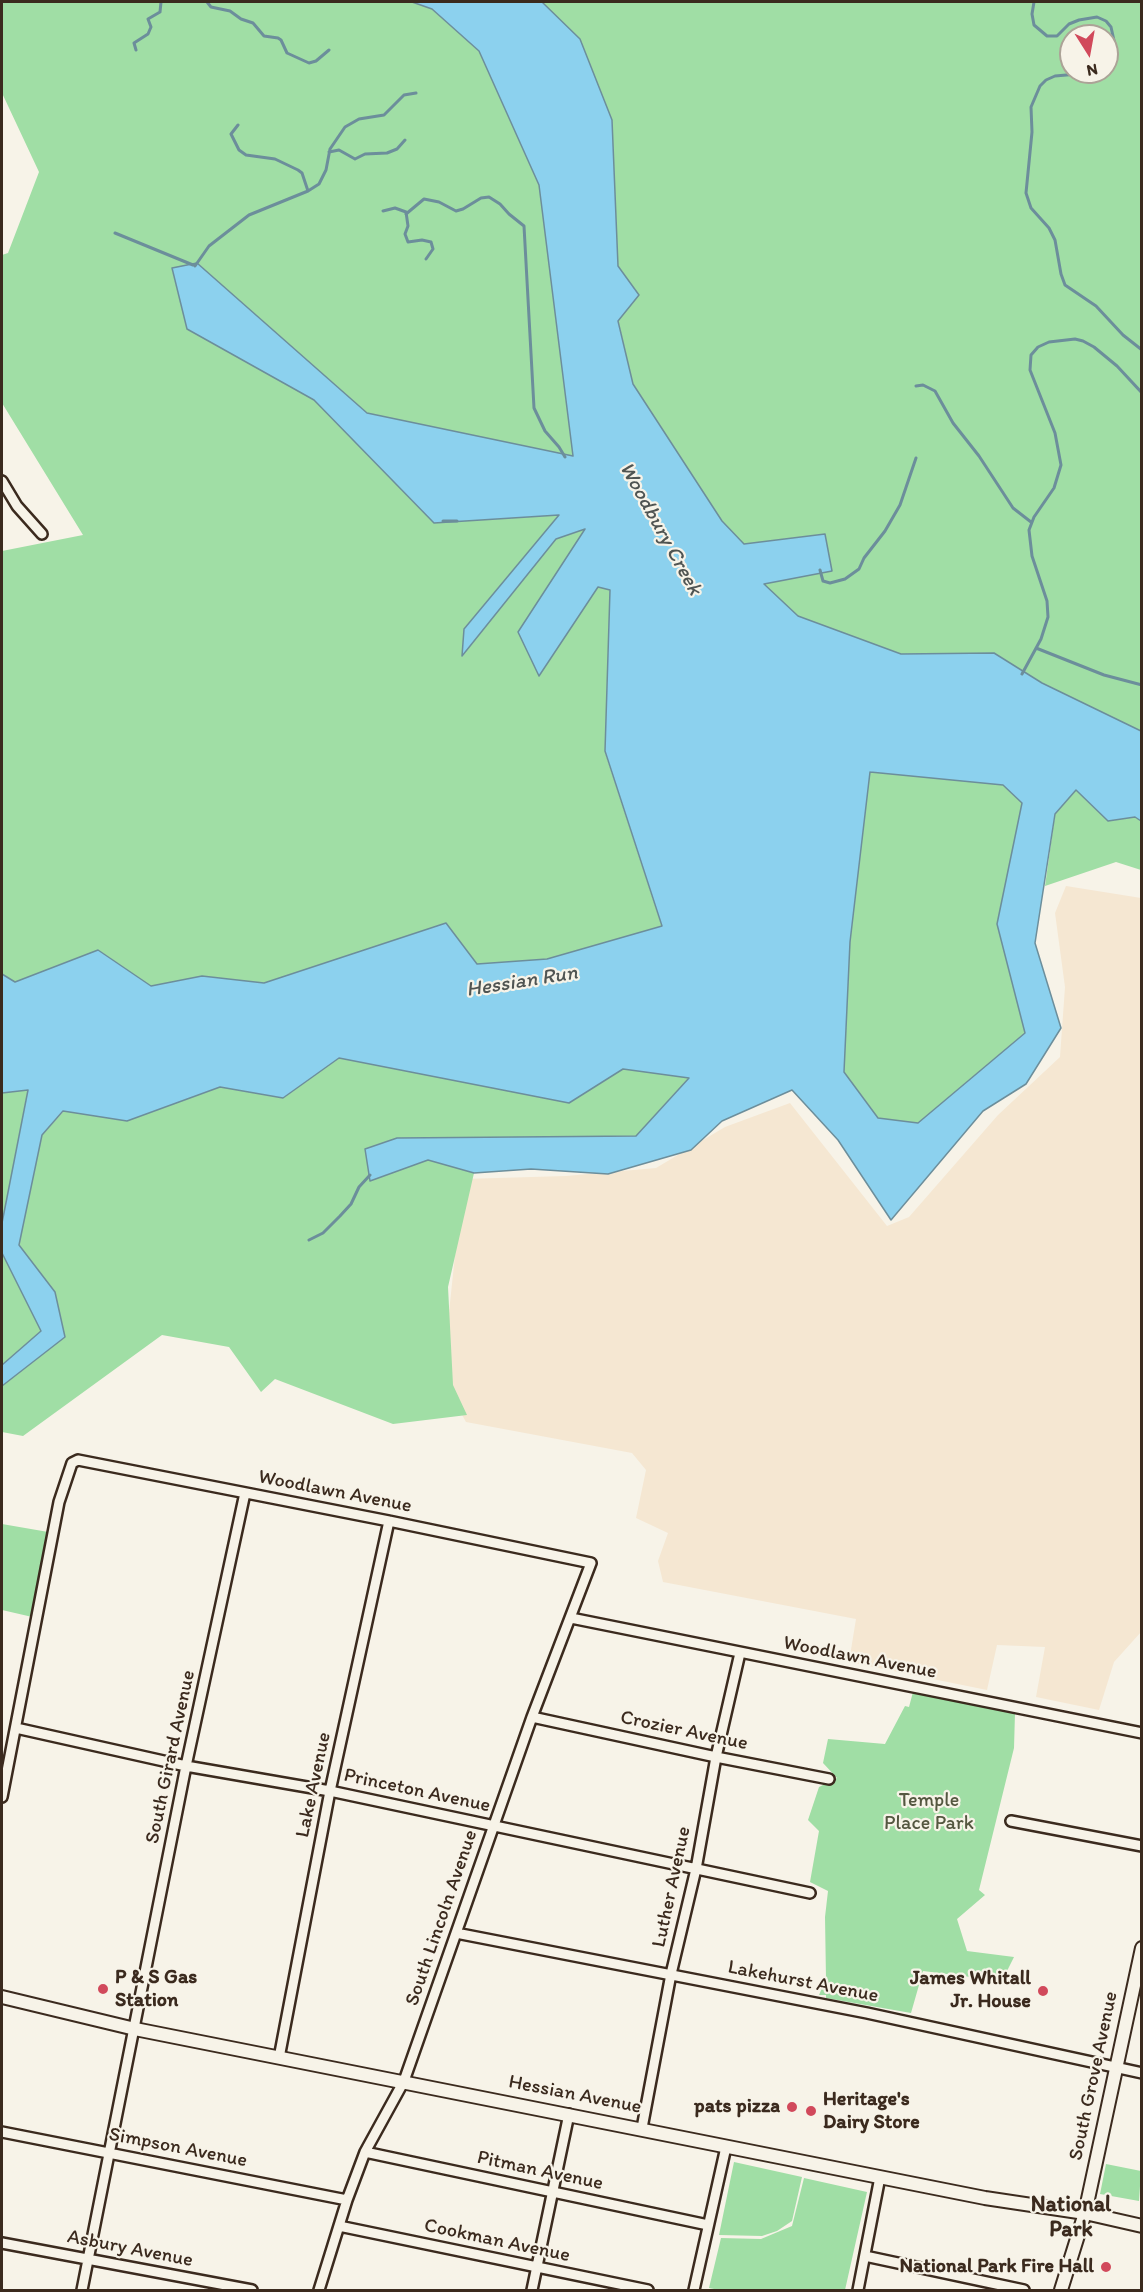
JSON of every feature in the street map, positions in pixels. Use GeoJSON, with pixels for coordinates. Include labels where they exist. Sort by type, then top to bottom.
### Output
{"type":"FeatureCollection","features":[{"type":"Feature","properties":{"kind":"main road","name":"South Grove Avenue"},"geometry":{"type":"LineString","coordinates":[[1061,2290],[1085,2213],[1141,1955]]}},
{"type":"Feature","properties":{"kind":"main road","name":"Hessian Avenue"},"geometry":{"type":"LineString","coordinates":[[2,1997],[135,2029],[279,2058],[642,2128],[726,2147],[985,2198],[1085,2213],[1142,2226]]}},
{"type":"Feature","properties":{"kind":"street"},"geometry":{"type":"LineString","coordinates":[[2,481],[17,506],[42,534]]}},
{"type":"Feature","properties":{"kind":"street","name":"Woodlawn Avenue"},"geometry":{"type":"LineString","coordinates":[[16,1728],[59,1502],[72,1463],[78,1460],[591,1563]]}},
{"type":"Feature","properties":{"kind":"street","name":"South Girard Avenue"},"geometry":{"type":"LineString","coordinates":[[82,2290],[186,1766],[245,1493]]}},
{"type":"Feature","properties":{"kind":"street","name":"Lake Avenue"},"geometry":{"type":"LineString","coordinates":[[279,2058],[330,1791],[389,1521]]}},
{"type":"Feature","properties":{"kind":"street","name":"South Lincoln Avenue"},"geometry":{"type":"LineString","coordinates":[[319,2290],[347,2200],[365,2152],[404,2082],[532,1717],[572,1618],[591,1563]]}},
{"type":"Feature","properties":{"kind":"street","name":"Woodlawn Avenue"},"geometry":{"type":"LineString","coordinates":[[572,1618],[1142,1733]]}},
{"type":"Feature","properties":{"kind":"street","name":"Luther Avenue"},"geometry":{"type":"LineString","coordinates":[[642,2128],[671,1974],[696,1869],[716,1757],[740,1653]]}},
{"type":"Feature","properties":{"kind":"street","name":"Crozier Avenue"},"geometry":{"type":"LineString","coordinates":[[532,1717],[829,1779]]}},
{"type":"Feature","properties":{"kind":"street"},"geometry":{"type":"LineString","coordinates":[[2,1797],[16,1728]]}},
{"type":"Feature","properties":{"kind":"street","name":"Princeton Avenue"},"geometry":{"type":"LineString","coordinates":[[16,1728],[186,1766],[330,1791],[810,1893]]}},
{"type":"Feature","properties":{"kind":"street"},"geometry":{"type":"LineString","coordinates":[[1011,1821],[1142,1846]]}},
{"type":"Feature","properties":{"kind":"street","name":"Lakehurst Avenue"},"geometry":{"type":"LineString","coordinates":[[456,1933],[867,2013],[1142,2073]]}},
{"type":"Feature","properties":{"kind":"street"},"geometry":{"type":"LineString","coordinates":[[532,2290],[569,2114]]}},
{"type":"Feature","properties":{"kind":"street","name":"Simpson Avenue"},"geometry":{"type":"LineString","coordinates":[[2,2132],[347,2200]]}},
{"type":"Feature","properties":{"kind":"street"},"geometry":{"type":"LineString","coordinates":[[694,2290],[726,2147]]}},
{"type":"Feature","properties":{"kind":"street","name":"Pitman Avenue"},"geometry":{"type":"LineString","coordinates":[[365,2152],[708,2225]]}},
{"type":"Feature","properties":{"kind":"street"},"geometry":{"type":"LineString","coordinates":[[858,2290],[880,2177]]}},
{"type":"Feature","properties":{"kind":"street","name":"Cookman Avenue"},"geometry":{"type":"LineString","coordinates":[[339,2226],[648,2290]]}},
{"type":"Feature","properties":{"kind":"street","name":"Asbury Avenue"},"geometry":{"type":"LineString","coordinates":[[2,2243],[252,2290]]}},
{"type":"Feature","properties":{"kind":"street"},"geometry":{"type":"LineString","coordinates":[[865,2256],[1024,2290]]}},
{"type":"Feature","properties":{"kind":"shaded area"},"geometry":{"type":"Polygon","coordinates":[[[1066,886],[1141,898],[1141,1632],[1114,1662],[1099,1710],[1036,1697],[1045,1647],[997,1645],[987,1690],[849,1662],[856,1619],[663,1582],[658,1561],[668,1533],[636,1518],[646,1470],[632,1453],[466,1422],[442,1379],[463,1179],[566,1176],[656,1168],[725,1127],[790,1103],[887,1226],[909,1217],[998,1115],[1060,1057],[1065,987],[1055,913],[1066,886]]]}},
{"type":"Feature","properties":{"kind":"green space"},"geometry":{"type":"Polygon","coordinates":[[[2,2],[412,2],[432,9],[479,51],[539,185],[573,456],[367,413],[197,263],[172,269],[187,329],[314,400],[434,523],[560,515],[464,629],[463,655],[556,539],[586,528],[539,675],[598,586],[610,590],[605,752],[662,927],[547,959],[477,964],[446,923],[264,983],[202,976],[151,986],[98,950],[15,982],[2,974],[2,551],[83,535],[2,403],[2,255],[8,253],[39,172],[2,93],[2,2]]]}},
{"type":"Feature","properties":{"kind":"green space"},"geometry":{"type":"Polygon","coordinates":[[[542,2],[1141,2],[1141,731],[1042,683],[994,653],[901,654],[798,616],[763,584],[824,534],[744,544],[722,521],[633,384],[618,320],[639,295],[618,266],[612,120],[542,2]]]}},
{"type":"Feature","properties":{"kind":"green space"},"geometry":{"type":"Polygon","coordinates":[[[870,771],[1003,785],[1022,803],[997,924],[1025,1033],[918,1123],[878,1118],[844,1072],[850,942],[870,771]]]}},
{"type":"Feature","properties":{"kind":"green space"},"geometry":{"type":"Polygon","coordinates":[[[1076,790],[1108,821],[1135,817],[1141,821],[1141,870],[1116,862],[1045,886],[1055,814],[1076,790]]]}},
{"type":"Feature","properties":{"kind":"green space"},"geometry":{"type":"Polygon","coordinates":[[[339,1058],[569,1103],[623,1069],[689,1078],[636,1136],[397,1138],[365,1149],[370,1181],[428,1160],[474,1173],[448,1287],[453,1385],[467,1415],[393,1424],[275,1379],[261,1392],[229,1347],[162,1335],[23,1436],[2,1432],[2,1386],[65,1337],[55,1292],[19,1245],[42,1135],[64,1111],[127,1121],[220,1087],[283,1098],[339,1058]]]}},
{"type":"Feature","properties":{"kind":"green space"},"geometry":{"type":"Polygon","coordinates":[[[28,1089],[2,1223],[2,1093],[28,1089]]]}},
{"type":"Feature","properties":{"kind":"green space"},"geometry":{"type":"Polygon","coordinates":[[[2,1253],[41,1331],[2,1365],[2,1253]]]}},
{"type":"Feature","properties":{"kind":"green space"},"geometry":{"type":"Polygon","coordinates":[[[2,1524],[54,1533],[41,1619],[2,1610],[2,1524]]]}},
{"type":"Feature","properties":{"kind":"green space","name":"Temple Place Park"},"geometry":{"type":"Polygon","coordinates":[[[913,1692],[1015,1713],[1014,1748],[979,1890],[985,1895],[957,1919],[967,1951],[1014,1957],[1002,1981],[923,1971],[911,2013],[819,1995],[826,1979],[825,1917],[828,1891],[810,1882],[819,1831],[808,1820],[819,1787],[837,1778],[823,1763],[828,1739],[885,1744],[905,1706],[909,1707],[913,1692]]]}},
{"type":"Feature","properties":{"kind":"green space"},"geometry":{"type":"Polygon","coordinates":[[[734,2162],[802,2177],[792,2221],[777,2231],[762,2236],[719,2235],[734,2162]]]}},
{"type":"Feature","properties":{"kind":"green space"},"geometry":{"type":"Polygon","coordinates":[[[1106,2164],[1141,2171],[1139,2201],[1100,2194],[1106,2164]]]}},
{"type":"Feature","properties":{"kind":"green space"},"geometry":{"type":"Polygon","coordinates":[[[804,2178],[867,2192],[845,2290],[719,2290],[709,2288],[721,2238],[761,2239],[792,2226],[804,2178]]]}},
{"type":"Feature","properties":{"kind":"water"},"geometry":{"type":"Polygon","coordinates":[[[412,2],[542,2],[580,39],[612,120],[618,266],[639,295],[618,321],[633,384],[722,521],[744,544],[825,534],[832,571],[764,584],[798,616],[901,654],[994,653],[1042,683],[1141,731],[1141,821],[1135,817],[1108,821],[1076,790],[1055,814],[1035,943],[1061,1028],[1026,1084],[983,1111],[891,1220],[838,1140],[792,1090],[722,1121],[691,1150],[608,1174],[531,1169],[474,1173],[428,1160],[370,1181],[365,1149],[397,1138],[636,1136],[689,1078],[623,1069],[569,1103],[339,1058],[283,1098],[220,1087],[127,1121],[63,1111],[42,1135],[19,1245],[55,1292],[65,1337],[2,1386],[2,1365],[41,1331],[2,1253],[2,1223],[28,1090],[2,1093],[2,974],[15,982],[98,950],[151,986],[202,976],[264,983],[446,923],[477,964],[547,959],[662,926],[605,751],[610,590],[598,587],[539,676],[518,632],[585,529],[556,539],[462,656],[464,629],[559,515],[434,523],[314,400],[187,329],[172,268],[197,263],[367,413],[573,456],[539,185],[479,51],[432,9],[412,2]],[[870,772],[850,942],[844,1072],[878,1118],[918,1123],[1025,1033],[997,924],[1022,803],[1003,785],[870,772]]]}},
{"type":"Feature","properties":{"kind":"waterway"},"geometry":{"type":"LineString","coordinates":[[136,50],[134,43],[148,34],[151,27],[148,19],[160,12],[161,2]]}},
{"type":"Feature","properties":{"kind":"waterway"},"geometry":{"type":"LineString","coordinates":[[207,2],[211,7],[230,11],[241,19],[253,23],[264,36],[281,40],[287,53],[309,63],[316,61],[329,50]]}},
{"type":"Feature","properties":{"kind":"waterway"},"geometry":{"type":"LineString","coordinates":[[1034,2],[1032,14],[1034,25],[1047,36],[1059,34]]}},
{"type":"Feature","properties":{"kind":"waterway"},"geometry":{"type":"LineString","coordinates":[[1069,24],[1097,17],[1108,24]]}},
{"type":"Feature","properties":{"kind":"waterway"},"geometry":{"type":"LineString","coordinates":[[1059,76],[1046,80],[1040,86],[1031,107],[1032,132],[1026,193],[1031,208],[1049,228],[1055,240],[1065,285],[1096,306],[1123,335],[1142,350]]}},
{"type":"Feature","properties":{"kind":"waterway"},"geometry":{"type":"LineString","coordinates":[[195,266],[209,246],[249,215],[308,191],[319,184],[326,170],[330,149],[345,127],[359,119],[384,115],[404,95],[416,93]]}},
{"type":"Feature","properties":{"kind":"waterway"},"geometry":{"type":"LineString","coordinates":[[238,125],[231,134],[239,150],[246,155],[275,159],[298,170],[302,173],[308,191]]}},
{"type":"Feature","properties":{"kind":"waterway"},"geometry":{"type":"LineString","coordinates":[[329,152],[339,150],[355,159],[365,154],[387,153],[397,149],[405,140]]}},
{"type":"Feature","properties":{"kind":"waterway"},"geometry":{"type":"LineString","coordinates":[[406,214],[424,199],[439,202],[456,211],[481,198],[489,197],[524,226],[534,408],[545,431],[565,457]]}},
{"type":"Feature","properties":{"kind":"waterway"},"geometry":{"type":"LineString","coordinates":[[383,211],[395,208],[406,212],[408,226],[405,234],[408,242],[422,240],[431,242],[433,249],[426,259]]}},
{"type":"Feature","properties":{"kind":"waterway"},"geometry":{"type":"LineString","coordinates":[[115,233],[193,265]]}},
{"type":"Feature","properties":{"kind":"waterway"},"geometry":{"type":"LineString","coordinates":[[1022,674],[1041,639],[1048,617],[1047,601],[1032,556],[1029,530],[1034,517],[1054,488],[1061,465],[1055,433],[1030,370],[1031,355],[1038,347],[1049,342],[1075,339],[1083,341],[1117,366],[1142,393]]}},
{"type":"Feature","properties":{"kind":"waterway"},"geometry":{"type":"LineString","coordinates":[[916,386],[923,385],[935,391],[953,423],[979,456],[1013,508],[1031,522]]}},
{"type":"Feature","properties":{"kind":"waterway"},"geometry":{"type":"LineString","coordinates":[[820,570],[823,581],[830,583],[845,579],[859,569],[900,505],[916,458]]}},
{"type":"Feature","properties":{"kind":"waterway"},"geometry":{"type":"LineString","coordinates":[[443,521],[457,521]]}},
{"type":"Feature","properties":{"kind":"waterway"},"geometry":{"type":"LineString","coordinates":[[1036,648],[1104,675],[1142,685]]}},
{"type":"Feature","properties":{"kind":"waterway"},"geometry":{"type":"LineString","coordinates":[[309,1240],[323,1233],[340,1216],[370,1175]]}},
{"type":"Feature","properties":{"kind":"place","name":"P & S Gas Station"},"geometry":{"type":"Point","coordinates":[103,1989]}},
{"type":"Feature","properties":{"kind":"place","name":"James Whitall Jr. House"},"geometry":{"type":"Point","coordinates":[1043,1991]}},
{"type":"Feature","properties":{"kind":"place","name":"pats pizza"},"geometry":{"type":"Point","coordinates":[792,2107]}},
{"type":"Feature","properties":{"kind":"place","name":"Heritage's Dairy Store"},"geometry":{"type":"Point","coordinates":[811,2111]}},
{"type":"Feature","properties":{"kind":"place","name":"National Park Fire Hall"},"geometry":{"type":"Point","coordinates":[1106,2267]}},
{"type":"Feature","properties":{"kind":"district","name":"National Park"},"geometry":{"type":"Point","coordinates":[1071,2218]}},
{"type":"Feature","properties":{"kind":"water label","name":"Woodbury Creek"},"geometry":{"type":"Point","coordinates":[660,529]}},
{"type":"Feature","properties":{"kind":"water label","name":"Hessian Run"},"geometry":{"type":"Point","coordinates":[522,982]}}]}
